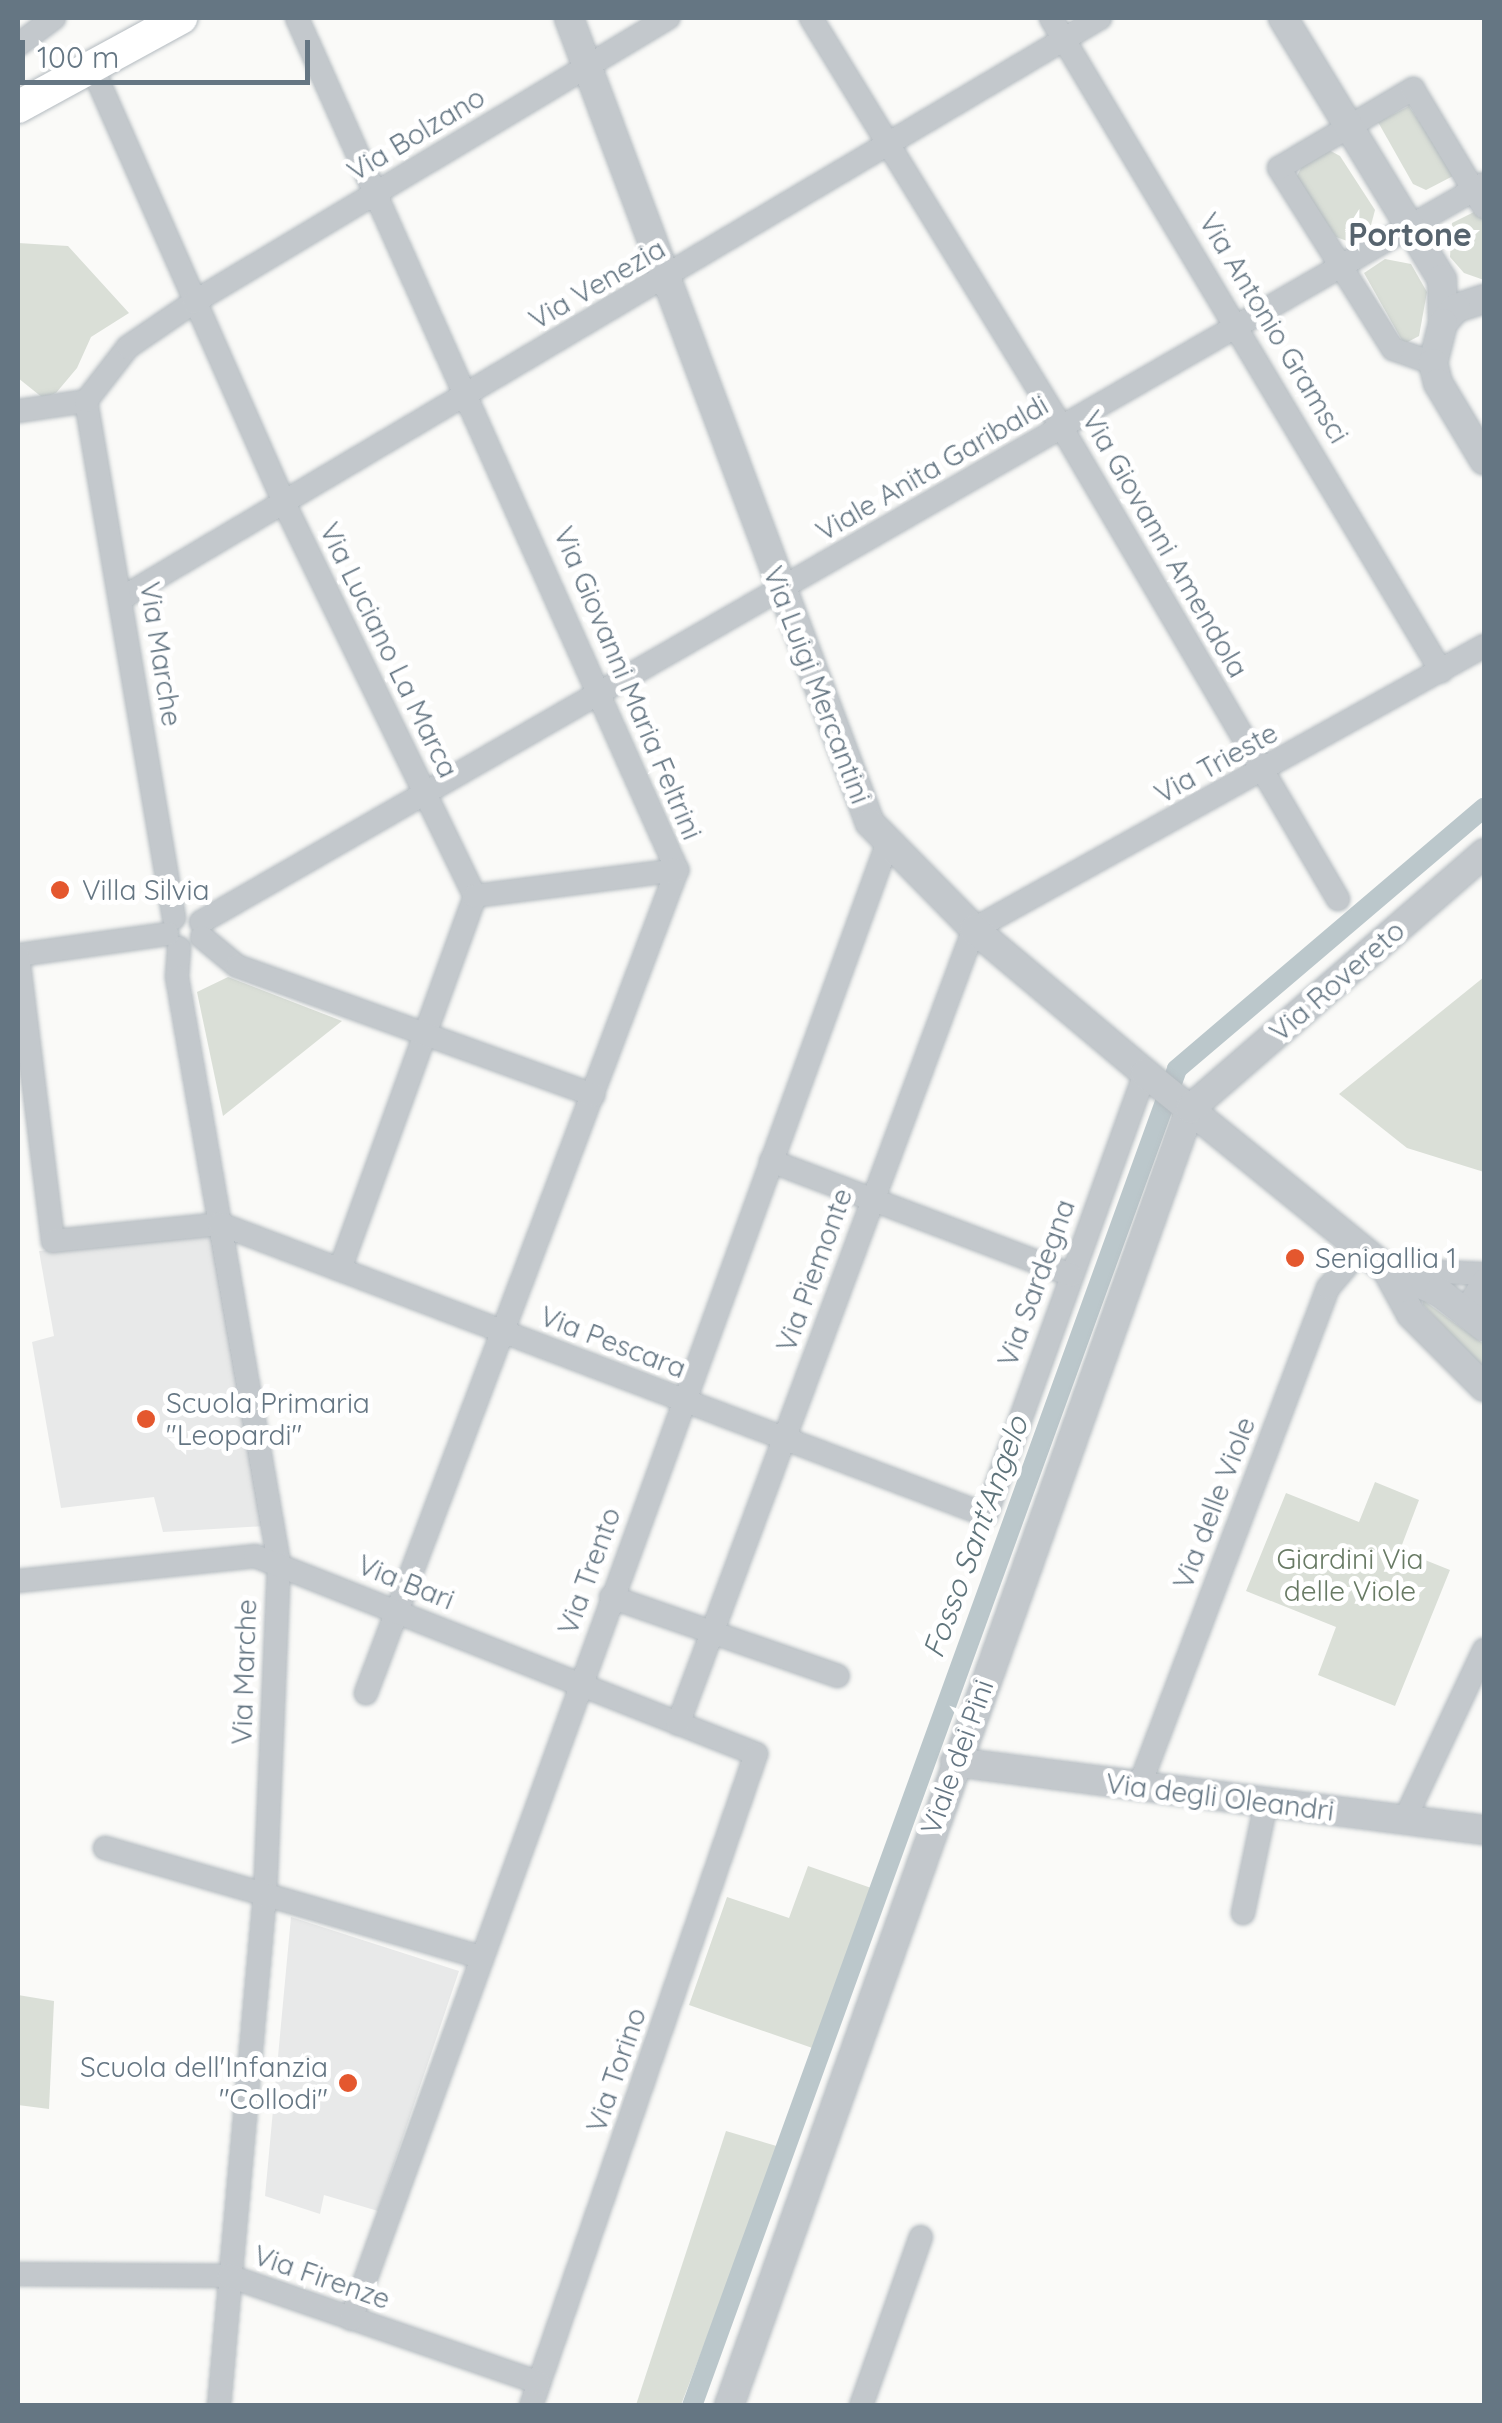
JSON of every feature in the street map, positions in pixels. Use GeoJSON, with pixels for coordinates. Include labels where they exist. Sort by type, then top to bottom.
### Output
{"type":"FeatureCollection","features":[{"type":"Feature","properties":{"kind":"main road"},"geometry":{"type":"LineString","coordinates":[[18,107],[181,18]]}},
{"type":"Feature","properties":{"kind":"street"},"geometry":{"type":"LineString","coordinates":[[18,45],[54,18]]}},
{"type":"Feature","properties":{"kind":"street","name":"Via Giovanni Maria Feltrini"},"geometry":{"type":"LineString","coordinates":[[297,18],[469,393],[676,870],[505,1333],[366,1692]]}},
{"type":"Feature","properties":{"kind":"street","name":"Via Luigi Mercantini"},"geometry":{"type":"LineString","coordinates":[[569,18],[854,794],[887,845],[974,929],[1387,1270]]}},
{"type":"Feature","properties":{"kind":"street","name":"Via Bolzano"},"geometry":{"type":"LineString","coordinates":[[194,302],[668,18]]}},
{"type":"Feature","properties":{"kind":"street","name":"Via Giovanni Amendola"},"geometry":{"type":"LineString","coordinates":[[812,18],[1062,428],[1338,899]]}},
{"type":"Feature","properties":{"kind":"street","name":"Via Antonio Gramsci"},"geometry":{"type":"LineString","coordinates":[[1051,18],[1240,328],[1441,671]]}},
{"type":"Feature","properties":{"kind":"street","name":"Via Venezia"},"geometry":{"type":"LineString","coordinates":[[122,598],[1100,18]]}},
{"type":"Feature","properties":{"kind":"street"},"geometry":{"type":"LineString","coordinates":[[1282,18],[1442,279],[1443,322],[1433,363],[1438,383],[1484,460]]}},
{"type":"Feature","properties":{"kind":"street","name":"Via Luciano La Marca"},"geometry":{"type":"LineString","coordinates":[[92,67],[284,503],[475,896]]}},
{"type":"Feature","properties":{"kind":"street"},"geometry":{"type":"LineString","coordinates":[[1433,363],[1392,349],[1279,168],[1413,89],[1481,194]]}},
{"type":"Feature","properties":{"kind":"street","name":"Viale Anita Garibaldi"},"geometry":{"type":"LineString","coordinates":[[174,933],[196,946],[202,930],[425,794],[1240,328],[1411,226],[1481,194]]}},
{"type":"Feature","properties":{"kind":"street"},"geometry":{"type":"LineString","coordinates":[[1442,279],[1481,299]]}},
{"type":"Feature","properties":{"kind":"street"},"geometry":{"type":"LineString","coordinates":[[1443,322],[1481,299]]}},
{"type":"Feature","properties":{"kind":"street"},"geometry":{"type":"LineString","coordinates":[[18,411],[86,401],[128,347],[194,302]]}},
{"type":"Feature","properties":{"kind":"street","name":"Via Marche"},"geometry":{"type":"LineString","coordinates":[[86,401],[122,598],[178,977],[278,1563],[264,1894],[218,2406]]}},
{"type":"Feature","properties":{"kind":"street","name":"Via Trieste"},"geometry":{"type":"LineString","coordinates":[[974,929],[1484,646]]}},
{"type":"Feature","properties":{"kind":"street","name":"Via Trento"},"geometry":{"type":"LineString","coordinates":[[351,2318],[578,1684],[887,845]]}},
{"type":"Feature","properties":{"kind":"street","name":"Via Rovereto"},"geometry":{"type":"LineString","coordinates":[[1190,1110],[1484,853]]}},
{"type":"Feature","properties":{"kind":"street"},"geometry":{"type":"LineString","coordinates":[[340,1269],[475,896],[676,870]]}},
{"type":"Feature","properties":{"kind":"street"},"geometry":{"type":"LineString","coordinates":[[220,1224],[54,1241],[18,956],[174,933],[188,914],[237,966],[593,1095]]}},
{"type":"Feature","properties":{"kind":"street","name":"Via Piemonte"},"geometry":{"type":"LineString","coordinates":[[678,1724],[974,929]]}},
{"type":"Feature","properties":{"kind":"street","name":"Via Sardegna"},"geometry":{"type":"LineString","coordinates":[[986,1514],[1145,1073]]}},
{"type":"Feature","properties":{"kind":"street","name":"Viale dei Pini"},"geometry":{"type":"LineString","coordinates":[[728,2406],[1190,1110]]}},
{"type":"Feature","properties":{"kind":"street"},"geometry":{"type":"LineString","coordinates":[[771,1160],[1071,1274]]}},
{"type":"Feature","properties":{"kind":"street","name":"Via Pescara"},"geometry":{"type":"LineString","coordinates":[[220,1224],[986,1514]]}},
{"type":"Feature","properties":{"kind":"street","name":"Via delle Viole"},"geometry":{"type":"LineString","coordinates":[[1139,1787],[1328,1288],[1361,1248]]}},
{"type":"Feature","properties":{"kind":"street"},"geometry":{"type":"LineString","coordinates":[[1387,1270],[1484,1277],[1471,1302],[1480,1323]]}},
{"type":"Feature","properties":{"kind":"street"},"geometry":{"type":"LineString","coordinates":[[1387,1270],[1439,1292],[1480,1323]]}},
{"type":"Feature","properties":{"kind":"street"},"geometry":{"type":"LineString","coordinates":[[1387,1270],[1411,1314],[1484,1387]]}},
{"type":"Feature","properties":{"kind":"street","name":"Via Bari"},"geometry":{"type":"LineString","coordinates":[[18,1581],[228,1555],[278,1563],[756,1754]]}},
{"type":"Feature","properties":{"kind":"street"},"geometry":{"type":"LineString","coordinates":[[611,1597],[838,1676]]}},
{"type":"Feature","properties":{"kind":"street"},"geometry":{"type":"LineString","coordinates":[[1404,1821],[1484,1650]]}},
{"type":"Feature","properties":{"kind":"street","name":"Via Torino"},"geometry":{"type":"LineString","coordinates":[[535,2394],[756,1754]]}},
{"type":"Feature","properties":{"kind":"street","name":"Via degli Oleandri"},"geometry":{"type":"LineString","coordinates":[[955,1762],[1484,1830]]}},
{"type":"Feature","properties":{"kind":"street"},"geometry":{"type":"LineString","coordinates":[[1243,1914],[1266,1803]]}},
{"type":"Feature","properties":{"kind":"street"},"geometry":{"type":"LineString","coordinates":[[105,1848],[480,1958]]}},
{"type":"Feature","properties":{"kind":"street"},"geometry":{"type":"LineString","coordinates":[[860,2406],[920,2238]]}},
{"type":"Feature","properties":{"kind":"street","name":"Via Firenze"},"geometry":{"type":"LineString","coordinates":[[18,2274],[229,2276],[351,2318],[535,2394]]}},
{"type":"Feature","properties":{"kind":"shaded area","name":"Scuola Primaria \"Leopardi\""},"geometry":{"type":"Polygon","coordinates":[[[213,1233],[265,1526],[163,1532],[154,1497],[61,1508],[32,1342],[54,1336],[39,1251],[213,1233]]]}},
{"type":"Feature","properties":{"kind":"shaded area","name":"Scuola dell'Infanzia \"Collodi\""},"geometry":{"type":"Polygon","coordinates":[[[291,1917],[459,1971],[378,2211],[324,2195],[320,2214],[265,2196],[291,1917]]]}},
{"type":"Feature","properties":{"kind":"green space"},"geometry":{"type":"Polygon","coordinates":[[[1409,106],[1455,175],[1426,190],[1413,184],[1378,122],[1409,106]]]}},
{"type":"Feature","properties":{"kind":"green space"},"geometry":{"type":"Polygon","coordinates":[[[1327,149],[1340,156],[1375,210],[1370,229],[1350,242],[1336,237],[1296,178],[1303,164],[1327,149]]]}},
{"type":"Feature","properties":{"kind":"green space"},"geometry":{"type":"Polygon","coordinates":[[[1478,210],[1484,221],[1484,280],[1464,273],[1450,257],[1452,223],[1478,210]]]}},
{"type":"Feature","properties":{"kind":"green space"},"geometry":{"type":"Polygon","coordinates":[[[18,243],[68,246],[129,313],[91,337],[77,368],[56,393],[43,398],[18,378],[18,243]]]}},
{"type":"Feature","properties":{"kind":"green space"},"geometry":{"type":"Polygon","coordinates":[[[1385,259],[1411,264],[1427,292],[1419,336],[1404,344],[1364,273],[1385,259]]]}},
{"type":"Feature","properties":{"kind":"green space"},"geometry":{"type":"Polygon","coordinates":[[[228,977],[342,1021],[223,1116],[197,992],[228,977]]]}},
{"type":"Feature","properties":{"kind":"green space"},"geometry":{"type":"Polygon","coordinates":[[[1484,977],[1484,1172],[1407,1148],[1339,1094],[1484,977]]]}},
{"type":"Feature","properties":{"kind":"green space"},"geometry":{"type":"Polygon","coordinates":[[[1423,1300],[1484,1344],[1484,1368],[1423,1305],[1423,1300]]]}},
{"type":"Feature","properties":{"kind":"green space","name":"Giardini Via delle Viole"},"geometry":{"type":"Polygon","coordinates":[[[1375,1482],[1419,1500],[1400,1550],[1450,1570],[1395,1706],[1318,1675],[1336,1627],[1246,1591],[1286,1493],[1359,1522],[1375,1482]]]}},
{"type":"Feature","properties":{"kind":"green space"},"geometry":{"type":"Polygon","coordinates":[[[808,1866],[877,1890],[821,2051],[689,2005],[727,1897],[789,1918],[808,1866]]]}},
{"type":"Feature","properties":{"kind":"green space"},"geometry":{"type":"Polygon","coordinates":[[[18,1995],[54,2001],[49,2109],[18,2105],[18,1995]]]}},
{"type":"Feature","properties":{"kind":"green space"},"geometry":{"type":"Polygon","coordinates":[[[726,2131],[780,2147],[681,2405],[636,2405],[726,2131]]]}},
{"type":"Feature","properties":{"kind":"waterway","name":"Fosso Sant'Angelo"},"geometry":{"type":"LineString","coordinates":[[692,2406],[1177,1069],[1484,808]]}},
{"type":"Feature","properties":{"kind":"place","name":"Villa Silvia"},"geometry":{"type":"Point","coordinates":[60,890]}},
{"type":"Feature","properties":{"kind":"place","name":"Senigallia 1"},"geometry":{"type":"Point","coordinates":[1295,1258]}},
{"type":"Feature","properties":{"kind":"place","name":"Scuola Primaria \"Leopardi\""},"geometry":{"type":"Point","coordinates":[146,1419]}},
{"type":"Feature","properties":{"kind":"place","name":"Scuola dell'Infanzia \"Collodi\""},"geometry":{"type":"Point","coordinates":[348,2083]}},
{"type":"Feature","properties":{"kind":"district","name":"Portone"},"geometry":{"type":"Point","coordinates":[1410,234]}}]}
